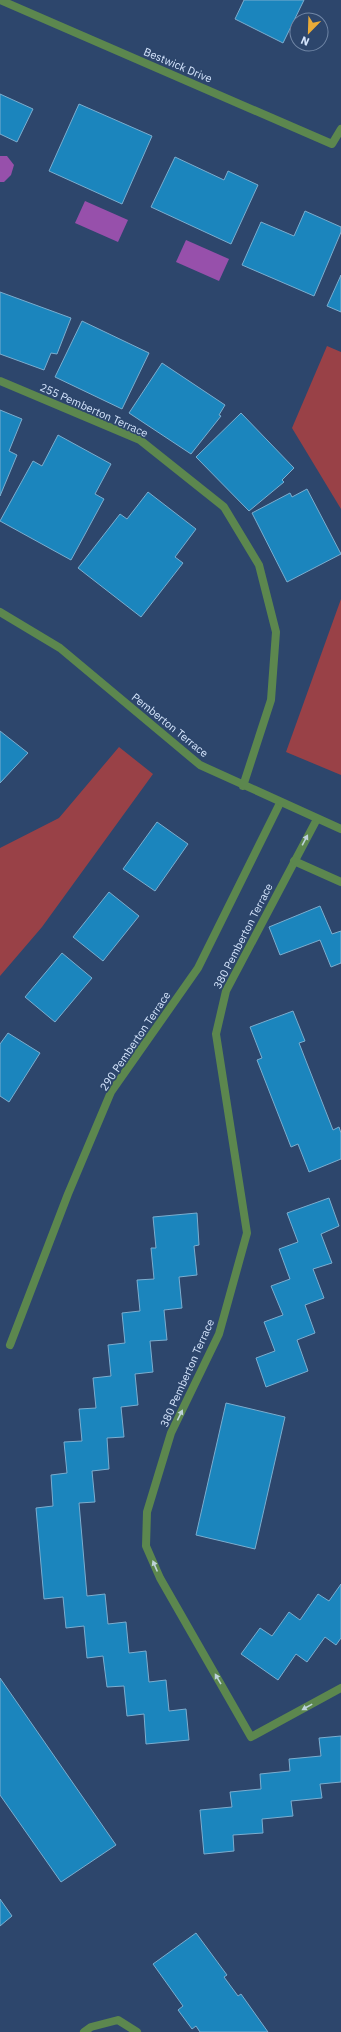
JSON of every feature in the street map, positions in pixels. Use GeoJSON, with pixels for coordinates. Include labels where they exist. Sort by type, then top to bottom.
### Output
{"type":"FeatureCollection","features":[{"type":"Feature","properties":{"kind":"street","name":"Bestwick Drive"},"geometry":{"type":"LineString","coordinates":[[0,0],[341,147]]}},
{"type":"Feature","properties":{"kind":"street"},"geometry":{"type":"LineString","coordinates":[[332,144],[341,129]]}},
{"type":"Feature","properties":{"kind":"street","name":"255 Pemberton Terrace"},"geometry":{"type":"LineString","coordinates":[[0,381],[140,440],[224,507],[259,565],[276,632],[273,684],[271,700],[243,786]]}},
{"type":"Feature","properties":{"kind":"street","name":"Pemberton Terrace"},"geometry":{"type":"LineString","coordinates":[[0,612],[60,648],[200,764],[243,786],[341,829]]}},
{"type":"Feature","properties":{"kind":"street","name":"290 Pemberton Terrace"},"geometry":{"type":"LineString","coordinates":[[10,1345],[68,1194],[111,1092],[198,968],[280,803]]}},
{"type":"Feature","properties":{"kind":"street","name":"380 Pemberton Terrace"},"geometry":{"type":"LineString","coordinates":[[317,819],[226,991],[216,1034],[247,1233],[219,1334],[171,1433],[146,1512],[146,1546],[160,1578],[251,1737],[341,1688]]}},
{"type":"Feature","properties":{"kind":"street"},"geometry":{"type":"LineString","coordinates":[[294,861],[341,882]]}},
{"type":"Feature","properties":{"kind":"street"},"geometry":{"type":"LineString","coordinates":[[84,2032],[91,2027],[118,2020],[137,2032]]}},
{"type":"Feature","properties":{"kind":"shaded area"},"geometry":{"type":"Polygon","coordinates":[[[0,156],[7,156],[14,165],[11,175],[4,182],[0,182],[0,156]]]}},
{"type":"Feature","properties":{"kind":"shaded area"},"geometry":{"type":"Polygon","coordinates":[[[85,201],[128,220],[118,242],[75,223],[85,201]]]}},
{"type":"Feature","properties":{"kind":"shaded area"},"geometry":{"type":"Polygon","coordinates":[[[186,240],[229,259],[219,281],[176,262],[186,240]]]}},
{"type":"Feature","properties":{"kind":"shaded area"},"geometry":{"type":"Polygon","coordinates":[[[327,346],[341,352],[341,509],[292,428],[327,346]]]}},
{"type":"Feature","properties":{"kind":"shaded area"},"geometry":{"type":"Polygon","coordinates":[[[341,599],[341,775],[286,752],[341,599]]]}},
{"type":"Feature","properties":{"kind":"shaded area"},"geometry":{"type":"Polygon","coordinates":[[[119,747],[153,774],[42,927],[0,976],[0,848],[59,818],[119,747]]]}},
{"type":"Feature","properties":{"kind":"building"},"geometry":{"type":"Polygon","coordinates":[[[244,0],[304,0],[298,12],[289,12],[289,31],[283,43],[235,19],[244,0]]]}},
{"type":"Feature","properties":{"kind":"building"},"geometry":{"type":"Polygon","coordinates":[[[0,94],[33,109],[17,142],[0,134],[0,94]]]}},
{"type":"Feature","properties":{"kind":"building"},"geometry":{"type":"Polygon","coordinates":[[[79,104],[152,136],[122,204],[49,171],[79,104]]]}},
{"type":"Feature","properties":{"kind":"building"},"geometry":{"type":"Polygon","coordinates":[[[175,157],[224,180],[228,171],[258,185],[231,244],[151,207],[175,157]]]}},
{"type":"Feature","properties":{"kind":"building"},"geometry":{"type":"Polygon","coordinates":[[[305,211],[341,227],[341,232],[314,296],[242,265],[261,222],[294,236],[305,211]]]}},
{"type":"Feature","properties":{"kind":"building"},"geometry":{"type":"Polygon","coordinates":[[[341,275],[341,312],[327,306],[341,275]]]}},
{"type":"Feature","properties":{"kind":"building"},"geometry":{"type":"Polygon","coordinates":[[[0,292],[71,318],[57,354],[51,353],[44,370],[0,354],[0,292]]]}},
{"type":"Feature","properties":{"kind":"building"},"geometry":{"type":"Polygon","coordinates":[[[82,321],[149,353],[122,409],[55,377],[82,321]]]}},
{"type":"Feature","properties":{"kind":"building"},"geometry":{"type":"Polygon","coordinates":[[[162,363],[225,405],[219,415],[221,416],[191,454],[129,413],[162,363]]]}},
{"type":"Feature","properties":{"kind":"building"},"geometry":{"type":"Polygon","coordinates":[[[0,410],[22,419],[9,451],[17,455],[0,496],[0,410]]]}},
{"type":"Feature","properties":{"kind":"building"},"geometry":{"type":"Polygon","coordinates":[[[241,413],[294,468],[282,480],[284,482],[249,511],[196,457],[241,413]]]}},
{"type":"Feature","properties":{"kind":"building"},"geometry":{"type":"Polygon","coordinates":[[[58,435],[111,464],[95,494],[104,499],[71,560],[0,521],[33,461],[42,466],[58,435]]]}},
{"type":"Feature","properties":{"kind":"building"},"geometry":{"type":"Polygon","coordinates":[[[307,489],[341,554],[287,582],[252,513],[290,493],[292,497],[307,489]]]}},
{"type":"Feature","properties":{"kind":"building"},"geometry":{"type":"Polygon","coordinates":[[[148,492],[196,529],[175,557],[183,563],[141,617],[78,568],[120,514],[127,519],[148,492]]]}},
{"type":"Feature","properties":{"kind":"building"},"geometry":{"type":"Polygon","coordinates":[[[0,731],[28,753],[0,783],[0,731]]]}},
{"type":"Feature","properties":{"kind":"building"},"geometry":{"type":"Polygon","coordinates":[[[157,822],[188,844],[155,891],[123,869],[157,822]]]}},
{"type":"Feature","properties":{"kind":"building"},"geometry":{"type":"Polygon","coordinates":[[[109,892],[139,916],[103,961],[73,937],[109,892]]]}},
{"type":"Feature","properties":{"kind":"building"},"geometry":{"type":"Polygon","coordinates":[[[320,906],[332,934],[341,931],[341,963],[331,967],[320,940],[280,955],[269,927],[320,906]]]}},
{"type":"Feature","properties":{"kind":"building"},"geometry":{"type":"Polygon","coordinates":[[[62,953],[92,978],[55,1022],[25,997],[62,953]]]}},
{"type":"Feature","properties":{"kind":"building"},"geometry":{"type":"Polygon","coordinates":[[[293,1011],[305,1041],[299,1043],[333,1130],[339,1127],[341,1133],[341,1159],[309,1172],[298,1144],[291,1147],[257,1060],[262,1058],[250,1027],[293,1011]]]}},
{"type":"Feature","properties":{"kind":"building"},"geometry":{"type":"Polygon","coordinates":[[[8,1033],[40,1053],[9,1102],[0,1096],[0,1044],[8,1033]]]}},
{"type":"Feature","properties":{"kind":"building"},"geometry":{"type":"Polygon","coordinates":[[[329,1198],[339,1226],[321,1234],[332,1263],[313,1269],[324,1298],[305,1305],[315,1333],[297,1340],[308,1371],[266,1387],[256,1358],[275,1351],[264,1322],[283,1315],[271,1286],[290,1279],[279,1249],[298,1242],[287,1213],[329,1198]]]}},
{"type":"Feature","properties":{"kind":"building"},"geometry":{"type":"Polygon","coordinates":[[[197,1213],[199,1245],[194,1246],[197,1275],[179,1277],[182,1308],[164,1310],[167,1340],[150,1341],[153,1372],[135,1374],[138,1405],[121,1407],[124,1437],[107,1438],[109,1469],[92,1471],[95,1502],[79,1503],[87,1596],[105,1594],[108,1624],[126,1622],[129,1653],[146,1651],[149,1682],[166,1680],[169,1711],[186,1709],[189,1740],[146,1744],[144,1714],[127,1716],[124,1686],[107,1687],[103,1656],[87,1658],[84,1626],[66,1628],[63,1597],[44,1599],[36,1508],[53,1506],[51,1475],[67,1473],[64,1442],[82,1441],[79,1409],[96,1408],[93,1378],[111,1376],[108,1345],[125,1343],[122,1313],[140,1311],[137,1280],[154,1279],[151,1248],[156,1248],[153,1217],[197,1213]]]}},
{"type":"Feature","properties":{"kind":"building"},"geometry":{"type":"Polygon","coordinates":[[[226,1403],[285,1417],[255,1549],[196,1535],[226,1403]]]}},
{"type":"Feature","properties":{"kind":"building"},"geometry":{"type":"Polygon","coordinates":[[[341,1584],[341,1638],[336,1645],[325,1637],[307,1662],[296,1654],[278,1680],[241,1654],[260,1628],[272,1636],[289,1612],[300,1620],[318,1594],[329,1601],[341,1584]]]}},
{"type":"Feature","properties":{"kind":"building"},"geometry":{"type":"Polygon","coordinates":[[[0,1678],[116,1845],[61,1882],[0,1795],[0,1678]]]}},
{"type":"Feature","properties":{"kind":"building"},"geometry":{"type":"Polygon","coordinates":[[[341,1736],[341,1782],[320,1784],[322,1798],[291,1801],[293,1816],[262,1819],[263,1833],[233,1835],[234,1851],[204,1854],[200,1810],[232,1807],[230,1792],[261,1789],[260,1774],[290,1771],[289,1759],[321,1756],[319,1738],[341,1736]]]}},
{"type":"Feature","properties":{"kind":"building"},"geometry":{"type":"Polygon","coordinates":[[[0,1899],[12,1916],[0,1926],[0,1899]]]}},
{"type":"Feature","properties":{"kind":"building"},"geometry":{"type":"Polygon","coordinates":[[[196,1933],[227,1975],[224,1977],[238,1996],[241,1994],[268,2032],[200,2032],[196,2026],[192,2029],[178,2010],[183,2006],[153,1964],[196,1933]]]}}]}
